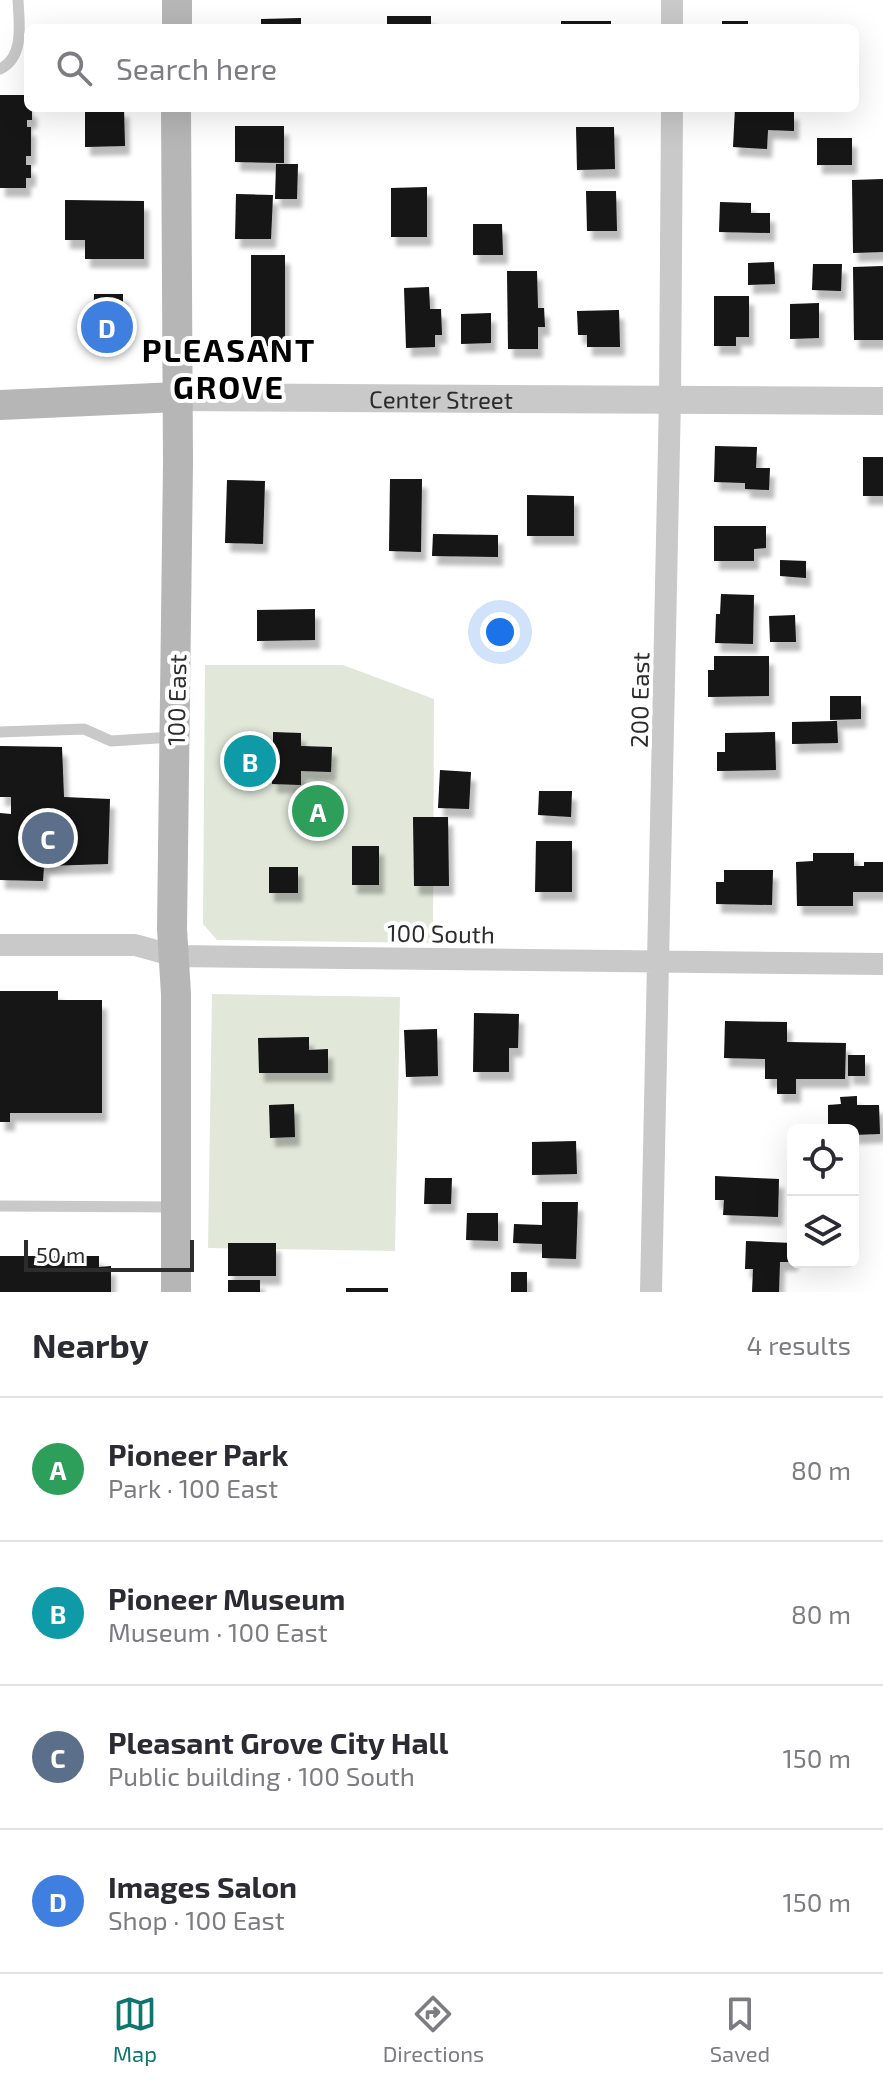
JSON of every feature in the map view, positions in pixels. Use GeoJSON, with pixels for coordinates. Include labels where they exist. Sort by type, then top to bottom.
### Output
{"type":"FeatureCollection","features":[{"type":"Feature","properties":{"kind":"main road"},"geometry":{"type":"LineString","coordinates":[[177,0],[177,24]]}},
{"type":"Feature","properties":{"kind":"main road","name":"100 East"},"geometry":{"type":"LineString","coordinates":[[176,112],[177,397],[172,914],[175,956],[176,1292]]}},
{"type":"Feature","properties":{"kind":"main road","name":"Center Street"},"geometry":{"type":"LineString","coordinates":[[0,405],[177,397]]}},
{"type":"Feature","properties":{"kind":"street"},"geometry":{"type":"LineString","coordinates":[[672,0],[672,24]]}},
{"type":"Feature","properties":{"kind":"street","name":"200 East"},"geometry":{"type":"LineString","coordinates":[[651,1292],[660,963],[672,112]]}},
{"type":"Feature","properties":{"kind":"street","name":"Center Street"},"geometry":{"type":"LineString","coordinates":[[177,397],[883,401]]}},
{"type":"Feature","properties":{"kind":"street","name":"100 South"},"geometry":{"type":"LineString","coordinates":[[0,945],[135,945],[175,956],[883,964]]}},
{"type":"Feature","properties":{"kind":"lane"},"geometry":{"type":"LineString","coordinates":[[0,69],[12,59],[17,49],[18,0]]}},
{"type":"Feature","properties":{"kind":"lane"},"geometry":{"type":"LineString","coordinates":[[0,732],[84,729],[111,741],[175,737]]}},
{"type":"Feature","properties":{"kind":"lane"},"geometry":{"type":"LineString","coordinates":[[0,1206],[176,1207]]}},
{"type":"Feature","properties":{"kind":"shaded area"},"geometry":{"type":"Polygon","coordinates":[[[205,665],[343,665],[434,699],[433,943],[217,940],[203,924],[205,665]]]}},
{"type":"Feature","properties":{"kind":"shaded area"},"geometry":{"type":"Polygon","coordinates":[[[212,994],[400,997],[395,1251],[208,1248],[212,994]]]}},
{"type":"Feature","properties":{"kind":"building"},"geometry":{"type":"Polygon","coordinates":[[[387,16],[431,16],[431,24],[387,24],[387,16]]]}},
{"type":"Feature","properties":{"kind":"building"},"geometry":{"type":"Polygon","coordinates":[[[301,18],[301,24],[261,24],[261,19],[301,18]]]}},
{"type":"Feature","properties":{"kind":"building"},"geometry":{"type":"Polygon","coordinates":[[[561,21],[611,21],[611,24],[561,24],[561,21]]]}},
{"type":"Feature","properties":{"kind":"building"},"geometry":{"type":"Polygon","coordinates":[[[722,21],[748,21],[748,24],[722,24],[722,21]]]}},
{"type":"Feature","properties":{"kind":"building"},"geometry":{"type":"Polygon","coordinates":[[[0,95],[24,95],[24,112],[32,112],[32,120],[27,120],[27,127],[31,127],[31,156],[26,156],[26,165],[31,165],[31,178],[26,178],[26,188],[0,188],[0,95]]]}},
{"type":"Feature","properties":{"kind":"building"},"geometry":{"type":"Polygon","coordinates":[[[85,112],[124,112],[125,146],[85,147],[85,112]]]}},
{"type":"Feature","properties":{"kind":"building"},"geometry":{"type":"Polygon","coordinates":[[[735,112],[794,112],[794,131],[768,130],[767,149],[733,147],[735,112]]]}},
{"type":"Feature","properties":{"kind":"building"},"geometry":{"type":"Polygon","coordinates":[[[235,126],[284,126],[284,163],[235,162],[235,126]]]}},
{"type":"Feature","properties":{"kind":"building"},"geometry":{"type":"Polygon","coordinates":[[[576,127],[614,127],[615,169],[577,170],[576,127]]]}},
{"type":"Feature","properties":{"kind":"building"},"geometry":{"type":"Polygon","coordinates":[[[817,138],[852,138],[852,165],[817,165],[817,138]]]}},
{"type":"Feature","properties":{"kind":"building"},"geometry":{"type":"Polygon","coordinates":[[[276,164],[298,164],[297,199],[275,199],[276,164]]]}},
{"type":"Feature","properties":{"kind":"building"},"geometry":{"type":"Polygon","coordinates":[[[883,179],[883,252],[853,253],[852,180],[883,179]]]}},
{"type":"Feature","properties":{"kind":"building"},"geometry":{"type":"Polygon","coordinates":[[[427,187],[427,237],[391,237],[391,188],[427,187]]]}},
{"type":"Feature","properties":{"kind":"building"},"geometry":{"type":"Polygon","coordinates":[[[586,191],[616,191],[617,231],[587,231],[586,191]]]}},
{"type":"Feature","properties":{"kind":"building"},"geometry":{"type":"Polygon","coordinates":[[[236,194],[273,195],[271,239],[235,239],[236,194]]]}},
{"type":"Feature","properties":{"kind":"building"},"geometry":{"type":"Polygon","coordinates":[[[65,200],[144,201],[144,259],[85,259],[85,240],[65,240],[65,200]]]}},
{"type":"Feature","properties":{"kind":"building"},"geometry":{"type":"Polygon","coordinates":[[[720,202],[751,203],[751,213],[770,213],[770,233],[719,232],[720,202]]]}},
{"type":"Feature","properties":{"kind":"building"},"geometry":{"type":"Polygon","coordinates":[[[473,224],[502,224],[503,255],[473,255],[473,224]]]}},
{"type":"Feature","properties":{"kind":"building"},"geometry":{"type":"Polygon","coordinates":[[[251,255],[285,255],[285,346],[251,346],[251,255]]]}},
{"type":"Feature","properties":{"kind":"building"},"geometry":{"type":"Polygon","coordinates":[[[774,262],[775,284],[748,285],[748,263],[774,262]]]}},
{"type":"Feature","properties":{"kind":"building"},"geometry":{"type":"Polygon","coordinates":[[[813,264],[842,264],[841,291],[812,290],[813,264]]]}},
{"type":"Feature","properties":{"kind":"building"},"geometry":{"type":"Polygon","coordinates":[[[883,266],[883,340],[854,340],[853,267],[883,266]]]}},
{"type":"Feature","properties":{"kind":"building"},"geometry":{"type":"Polygon","coordinates":[[[507,271],[537,271],[538,308],[544,308],[545,327],[538,327],[538,349],[508,349],[507,271]]]}},
{"type":"Feature","properties":{"kind":"building"},"geometry":{"type":"Polygon","coordinates":[[[429,287],[430,309],[441,309],[442,335],[435,335],[435,347],[406,348],[404,288],[429,287]]]}},
{"type":"Feature","properties":{"kind":"building"},"geometry":{"type":"Polygon","coordinates":[[[94,294],[123,294],[123,329],[110,340],[93,340],[94,294]]]}},
{"type":"Feature","properties":{"kind":"building"},"geometry":{"type":"Polygon","coordinates":[[[714,296],[749,296],[749,337],[736,337],[736,346],[714,346],[714,296]]]}},
{"type":"Feature","properties":{"kind":"building"},"geometry":{"type":"Polygon","coordinates":[[[819,303],[819,338],[790,339],[790,304],[819,303]]]}},
{"type":"Feature","properties":{"kind":"building"},"geometry":{"type":"Polygon","coordinates":[[[619,310],[620,347],[587,347],[587,335],[578,335],[577,311],[619,310]]]}},
{"type":"Feature","properties":{"kind":"building"},"geometry":{"type":"Polygon","coordinates":[[[491,313],[491,343],[461,344],[461,314],[491,313]]]}},
{"type":"Feature","properties":{"kind":"building"},"geometry":{"type":"Polygon","coordinates":[[[715,446],[757,447],[756,468],[770,468],[769,490],[745,489],[745,483],[714,482],[715,446]]]}},
{"type":"Feature","properties":{"kind":"building"},"geometry":{"type":"Polygon","coordinates":[[[863,457],[883,457],[883,496],[863,496],[863,457]]]}},
{"type":"Feature","properties":{"kind":"building"},"geometry":{"type":"Polygon","coordinates":[[[390,479],[422,479],[421,552],[389,551],[390,479]]]}},
{"type":"Feature","properties":{"kind":"building"},"geometry":{"type":"Polygon","coordinates":[[[227,480],[265,481],[263,544],[225,543],[227,480]]]}},
{"type":"Feature","properties":{"kind":"building"},"geometry":{"type":"Polygon","coordinates":[[[527,495],[574,496],[574,536],[527,536],[527,495]]]}},
{"type":"Feature","properties":{"kind":"building"},"geometry":{"type":"Polygon","coordinates":[[[714,526],[766,526],[766,548],[754,549],[754,561],[714,561],[714,526]]]}},
{"type":"Feature","properties":{"kind":"building"},"geometry":{"type":"Polygon","coordinates":[[[433,534],[498,535],[498,557],[432,556],[433,534]]]}},
{"type":"Feature","properties":{"kind":"building"},"geometry":{"type":"Polygon","coordinates":[[[780,560],[806,561],[806,578],[780,576],[780,560]]]}},
{"type":"Feature","properties":{"kind":"building"},"geometry":{"type":"Polygon","coordinates":[[[721,594],[754,595],[753,644],[715,643],[716,614],[720,614],[721,594]]]}},
{"type":"Feature","properties":{"kind":"building"},"geometry":{"type":"Polygon","coordinates":[[[315,609],[315,640],[257,641],[257,610],[315,609]]]}},
{"type":"Feature","properties":{"kind":"building"},"geometry":{"type":"Polygon","coordinates":[[[795,615],[796,642],[770,642],[769,616],[795,615]]]}},
{"type":"Feature","properties":{"kind":"building"},"geometry":{"type":"Polygon","coordinates":[[[714,656],[769,656],[769,696],[708,697],[708,670],[714,670],[714,656]]]}},
{"type":"Feature","properties":{"kind":"building"},"geometry":{"type":"Polygon","coordinates":[[[830,696],[861,696],[861,719],[830,720],[830,696]]]}},
{"type":"Feature","properties":{"kind":"building"},"geometry":{"type":"Polygon","coordinates":[[[837,721],[838,743],[792,744],[792,722],[837,721]]]}},
{"type":"Feature","properties":{"kind":"building"},"geometry":{"type":"Polygon","coordinates":[[[273,732],[301,733],[301,746],[332,747],[331,772],[301,771],[301,785],[272,784],[272,772],[233,772],[233,744],[273,745],[273,732]]]}},
{"type":"Feature","properties":{"kind":"building"},"geometry":{"type":"Polygon","coordinates":[[[775,732],[776,770],[717,771],[717,752],[725,752],[725,733],[775,732]]]}},
{"type":"Feature","properties":{"kind":"building"},"geometry":{"type":"Polygon","coordinates":[[[0,746],[62,747],[64,797],[110,799],[108,864],[44,866],[43,881],[0,880],[0,813],[11,814],[11,797],[0,797],[0,746]]]}},
{"type":"Feature","properties":{"kind":"building"},"geometry":{"type":"Polygon","coordinates":[[[440,770],[471,772],[469,809],[438,808],[440,770]]]}},
{"type":"Feature","properties":{"kind":"building"},"geometry":{"type":"Polygon","coordinates":[[[539,791],[572,791],[571,817],[538,815],[539,791]]]}},
{"type":"Feature","properties":{"kind":"building"},"geometry":{"type":"Polygon","coordinates":[[[413,817],[448,817],[449,886],[414,886],[413,817]]]}},
{"type":"Feature","properties":{"kind":"building"},"geometry":{"type":"Polygon","coordinates":[[[536,841],[572,841],[572,892],[535,892],[536,841]]]}},
{"type":"Feature","properties":{"kind":"building"},"geometry":{"type":"Polygon","coordinates":[[[352,846],[379,846],[379,885],[352,885],[352,846]]]}},
{"type":"Feature","properties":{"kind":"building"},"geometry":{"type":"Polygon","coordinates":[[[813,853],[854,853],[854,866],[864,866],[864,862],[883,862],[883,892],[853,892],[853,906],[797,906],[796,862],[813,861],[813,853]]]}},
{"type":"Feature","properties":{"kind":"building"},"geometry":{"type":"Polygon","coordinates":[[[269,867],[298,867],[298,893],[269,893],[269,867]]]}},
{"type":"Feature","properties":{"kind":"building"},"geometry":{"type":"Polygon","coordinates":[[[724,870],[773,870],[772,905],[716,904],[716,882],[724,882],[724,870]]]}},
{"type":"Feature","properties":{"kind":"building"},"geometry":{"type":"Polygon","coordinates":[[[0,991],[58,991],[58,1000],[102,1000],[102,1113],[10,1113],[10,1122],[0,1122],[0,991]]]}},
{"type":"Feature","properties":{"kind":"building"},"geometry":{"type":"Polygon","coordinates":[[[474,1013],[519,1014],[518,1048],[509,1048],[509,1072],[473,1072],[474,1013]]]}},
{"type":"Feature","properties":{"kind":"building"},"geometry":{"type":"Polygon","coordinates":[[[725,1021],[787,1022],[787,1042],[846,1043],[845,1079],[796,1079],[796,1094],[777,1094],[777,1079],[765,1079],[765,1059],[724,1058],[725,1021]]]}},
{"type":"Feature","properties":{"kind":"building"},"geometry":{"type":"Polygon","coordinates":[[[437,1029],[438,1076],[406,1077],[404,1030],[437,1029]]]}},
{"type":"Feature","properties":{"kind":"building"},"geometry":{"type":"Polygon","coordinates":[[[309,1037],[309,1050],[328,1049],[328,1073],[259,1073],[258,1038],[309,1037]]]}},
{"type":"Feature","properties":{"kind":"building"},"geometry":{"type":"Polygon","coordinates":[[[848,1055],[865,1055],[865,1076],[848,1076],[848,1055]]]}},
{"type":"Feature","properties":{"kind":"building"},"geometry":{"type":"Polygon","coordinates":[[[857,1096],[857,1105],[879,1105],[880,1134],[859,1135],[859,1124],[828,1124],[828,1105],[841,1104],[840,1097],[857,1096]]]}},
{"type":"Feature","properties":{"kind":"building"},"geometry":{"type":"Polygon","coordinates":[[[294,1104],[295,1137],[270,1138],[269,1105],[294,1104]]]}},
{"type":"Feature","properties":{"kind":"building"},"geometry":{"type":"Polygon","coordinates":[[[576,1141],[577,1174],[532,1175],[532,1142],[576,1141]]]}},
{"type":"Feature","properties":{"kind":"building"},"geometry":{"type":"Polygon","coordinates":[[[715,1176],[779,1179],[778,1217],[723,1215],[724,1200],[715,1200],[715,1176]]]}},
{"type":"Feature","properties":{"kind":"building"},"geometry":{"type":"Polygon","coordinates":[[[425,1178],[452,1178],[451,1204],[424,1204],[425,1178]]]}},
{"type":"Feature","properties":{"kind":"building"},"geometry":{"type":"Polygon","coordinates":[[[542,1202],[578,1202],[576,1259],[542,1258],[542,1244],[513,1243],[514,1224],[542,1225],[542,1202]]]}},
{"type":"Feature","properties":{"kind":"building"},"geometry":{"type":"Polygon","coordinates":[[[467,1213],[498,1213],[498,1241],[466,1240],[467,1213]]]}},
{"type":"Feature","properties":{"kind":"building"},"geometry":{"type":"Polygon","coordinates":[[[746,1241],[787,1243],[787,1262],[780,1262],[779,1292],[752,1292],[753,1269],[745,1269],[746,1241]]]}},
{"type":"Feature","properties":{"kind":"building"},"geometry":{"type":"Polygon","coordinates":[[[228,1243],[276,1243],[276,1276],[228,1276],[228,1243]]]}},
{"type":"Feature","properties":{"kind":"building"},"geometry":{"type":"Polygon","coordinates":[[[0,1256],[99,1256],[99,1267],[111,1266],[111,1292],[0,1292],[0,1256]]]}},
{"type":"Feature","properties":{"kind":"building"},"geometry":{"type":"Polygon","coordinates":[[[511,1272],[527,1272],[527,1292],[511,1292],[511,1272]]]}},
{"type":"Feature","properties":{"kind":"building"},"geometry":{"type":"Polygon","coordinates":[[[228,1280],[260,1280],[260,1292],[228,1292],[228,1280]]]}},
{"type":"Feature","properties":{"kind":"building"},"geometry":{"type":"Polygon","coordinates":[[[346,1288],[388,1288],[388,1292],[346,1292],[346,1288]]]}},
{"type":"Feature","properties":{"kind":"place","name":"Images Salon"},"geometry":{"type":"Point","coordinates":[107,327]}},
{"type":"Feature","properties":{"kind":"place","name":"Pioneer Museum"},"geometry":{"type":"Point","coordinates":[250,761]}},
{"type":"Feature","properties":{"kind":"place","name":"Pioneer Park"},"geometry":{"type":"Point","coordinates":[318,811]}},
{"type":"Feature","properties":{"kind":"place","name":"Pleasant Grove City Hall"},"geometry":{"type":"Point","coordinates":[48,838]}},
{"type":"Feature","properties":{"kind":"district","name":"PLEASANT GROVE"},"geometry":{"type":"Point","coordinates":[229,368]}}]}
